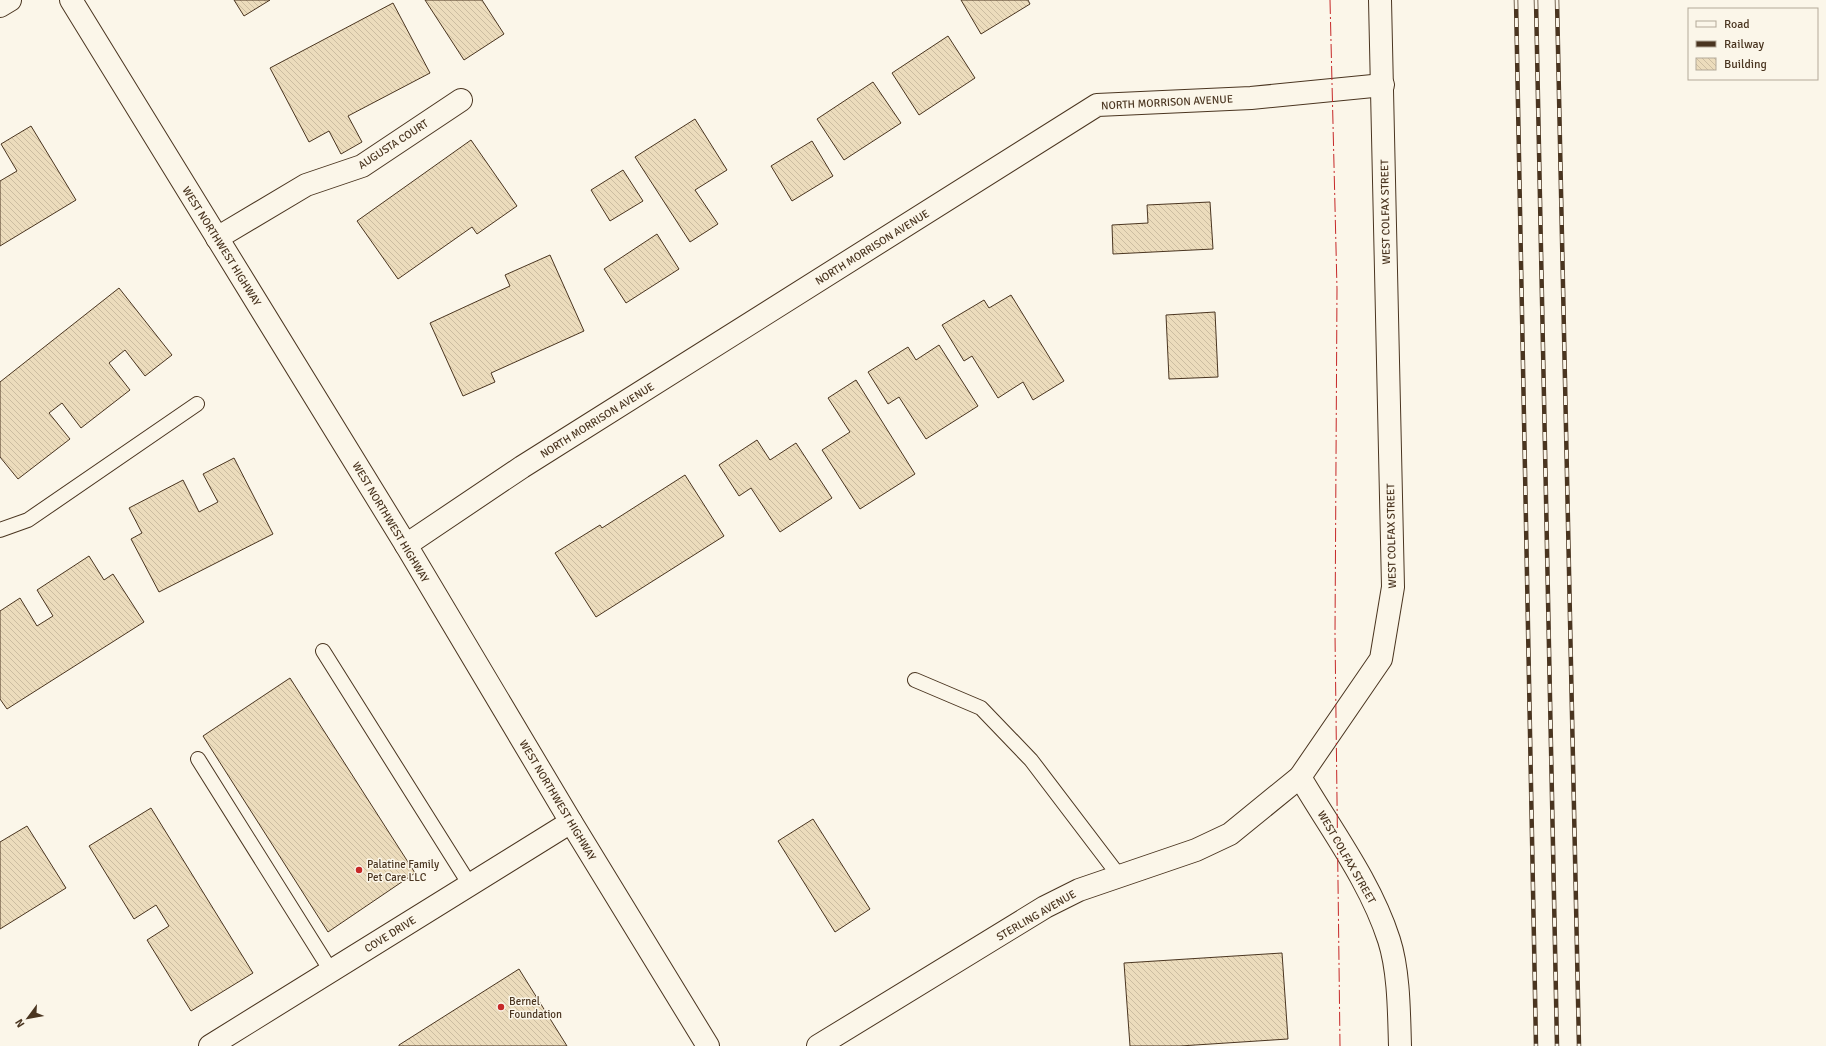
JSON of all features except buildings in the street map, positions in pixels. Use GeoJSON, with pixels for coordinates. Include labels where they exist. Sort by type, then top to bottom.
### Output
{"type":"FeatureCollection","features":[{"type":"Feature","properties":{"kind":"street"},"geometry":{"type":"LineString","coordinates":[[0,6],[10,0]]}},
{"type":"Feature","properties":{"kind":"street","name":"WEST NORTHWEST HIGHWAY"},"geometry":{"type":"LineString","coordinates":[[71,0],[406,545],[571,822],[708,1046]]}},
{"type":"Feature","properties":{"kind":"street","name":"WEST COLFAX STREET"},"geometry":{"type":"LineString","coordinates":[[1380,0],[1393,587],[1381,659],[1300,777],[1371,897],[1389,941],[1399,1001],[1400,1046]]}},
{"type":"Feature","properties":{"kind":"street","name":"NORTH MORRISON AVENUE"},"geometry":{"type":"LineString","coordinates":[[406,545],[522,467],[1097,105],[1251,98],[1383,85]]}},
{"type":"Feature","properties":{"kind":"street","name":"AUGUSTA COURT"},"geometry":{"type":"LineString","coordinates":[[217,238],[306,185],[362,166],[461,100]]}},
{"type":"Feature","properties":{"kind":"street","name":"STERLING AVENUE"},"geometry":{"type":"LineString","coordinates":[[818,1046],[1045,907],[1079,890],[1196,850],[1230,834],[1300,777]]}},
{"type":"Feature","properties":{"kind":"street","name":"COVE DRIVE"},"geometry":{"type":"LineString","coordinates":[[210,1046],[571,822]]}},
{"type":"Feature","properties":{"kind":"lane"},"geometry":{"type":"LineString","coordinates":[[0,530],[28,520],[197,404]]}},
{"type":"Feature","properties":{"kind":"lane"},"geometry":{"type":"LineString","coordinates":[[323,652],[470,885]]}},
{"type":"Feature","properties":{"kind":"lane"},"geometry":{"type":"LineString","coordinates":[[915,680],[981,708],[1031,760],[1120,877]]}},
{"type":"Feature","properties":{"kind":"lane"},"geometry":{"type":"LineString","coordinates":[[198,759],[331,971]]}},
{"type":"Feature","properties":{"kind":"railway"},"geometry":{"type":"LineString","coordinates":[[1516,0],[1536,1046]]}},
{"type":"Feature","properties":{"kind":"railway"},"geometry":{"type":"LineString","coordinates":[[1536,0],[1557,1046]]}},
{"type":"Feature","properties":{"kind":"railway"},"geometry":{"type":"LineString","coordinates":[[1557,0],[1579,1046]]}},
{"type":"Feature","properties":{"kind":"power"},"geometry":{"type":"LineString","coordinates":[[1330,0],[1337,289],[1335,634],[1340,1046]]}},
{"type":"Feature","properties":{"kind":"place","name":"Palatine Family Pet Care LLC"},"geometry":{"type":"Point","coordinates":[359,870]}},
{"type":"Feature","properties":{"kind":"place","name":"Bernel Foundation"},"geometry":{"type":"Point","coordinates":[501,1007]}}]}
